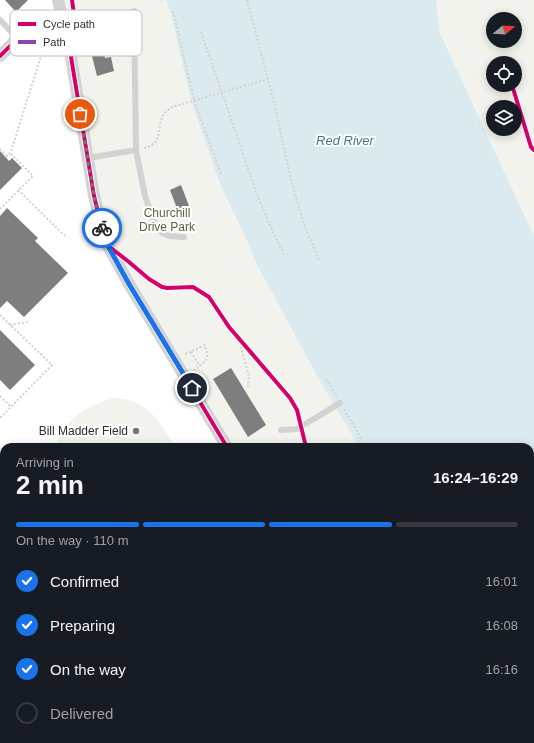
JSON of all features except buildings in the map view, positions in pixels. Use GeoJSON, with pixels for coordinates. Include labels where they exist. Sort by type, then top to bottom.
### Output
{"type":"FeatureCollection","features":[{"type":"Feature","properties":{"kind":"street"},"geometry":{"type":"LineString","coordinates":[[58,0],[60,10]]}},
{"type":"Feature","properties":{"kind":"street"},"geometry":{"type":"LineString","coordinates":[[0,56],[10,45]]}},
{"type":"Feature","properties":{"kind":"street"},"geometry":{"type":"LineString","coordinates":[[70,56],[94,196],[108,246],[225,443]]}},
{"type":"Feature","properties":{"kind":"lane"},"geometry":{"type":"LineString","coordinates":[[0,20],[10,31]]}},
{"type":"Feature","properties":{"kind":"lane"},"geometry":{"type":"LineString","coordinates":[[135,56],[136,150],[145,196],[155,224],[162,233],[169,236],[184,238]]}},
{"type":"Feature","properties":{"kind":"lane"},"geometry":{"type":"LineString","coordinates":[[88,158],[136,150]]}},
{"type":"Feature","properties":{"kind":"lane"},"geometry":{"type":"LineString","coordinates":[[282,430],[297,429],[340,403]]}},
{"type":"Feature","properties":{"kind":"path"},"geometry":{"type":"LineString","coordinates":[[247,0],[268,79],[291,180],[304,224],[319,260]]}},
{"type":"Feature","properties":{"kind":"path"},"geometry":{"type":"LineString","coordinates":[[174,11],[194,100],[221,174]]}},
{"type":"Feature","properties":{"kind":"path"},"geometry":{"type":"LineString","coordinates":[[201,32],[256,192],[284,254]]}},
{"type":"Feature","properties":{"kind":"path"},"geometry":{"type":"LineString","coordinates":[[0,149],[6,156],[10,153],[41,56]]}},
{"type":"Feature","properties":{"kind":"path"},"geometry":{"type":"LineString","coordinates":[[136,150],[149,147],[155,143],[158,136],[161,116],[165,111],[172,107],[268,79]]}},
{"type":"Feature","properties":{"kind":"path"},"geometry":{"type":"LineString","coordinates":[[0,209],[33,176],[10,153]]}},
{"type":"Feature","properties":{"kind":"path"},"geometry":{"type":"LineString","coordinates":[[18,190],[65,236]]}},
{"type":"Feature","properties":{"kind":"path"},"geometry":{"type":"LineString","coordinates":[[0,315],[52,365],[0,418]]}},
{"type":"Feature","properties":{"kind":"path"},"geometry":{"type":"LineString","coordinates":[[10,325],[28,322]]}},
{"type":"Feature","properties":{"kind":"path"},"geometry":{"type":"LineString","coordinates":[[238,338],[247,349]]}},
{"type":"Feature","properties":{"kind":"path"},"geometry":{"type":"LineString","coordinates":[[243,343],[241,348],[249,376],[248,387]]}},
{"type":"Feature","properties":{"kind":"path"},"geometry":{"type":"LineString","coordinates":[[174,359],[205,345],[208,355],[205,362],[185,376]]}},
{"type":"Feature","properties":{"kind":"path"},"geometry":{"type":"LineString","coordinates":[[191,352],[200,366]]}},
{"type":"Feature","properties":{"kind":"path"},"geometry":{"type":"LineString","coordinates":[[0,396],[11,407]]}},
{"type":"Feature","properties":{"kind":"green space","name":"Churchill Drive Park"},"geometry":{"type":"Polygon","coordinates":[[[58,0],[166,0],[170,11],[191,101],[220,184],[257,265],[316,374],[357,443],[225,443],[108,246],[69,56],[142,56],[142,10],[60,10],[58,0]]]}},
{"type":"Feature","properties":{"kind":"green space"},"geometry":{"type":"Polygon","coordinates":[[[436,0],[534,0],[534,236],[488,136],[522,136],[522,100],[486,100],[486,132],[440,33],[436,0]]]}},
{"type":"Feature","properties":{"kind":"green space"},"geometry":{"type":"Polygon","coordinates":[[[114,398],[136,402],[158,420],[173,443],[57,443],[64,429],[70,422],[86,409],[114,398]]]}},
{"type":"Feature","properties":{"kind":"water","name":"Red River"},"geometry":{"type":"Polygon","coordinates":[[[166,0],[436,0],[440,33],[486,132],[486,136],[488,136],[534,236],[534,443],[357,443],[316,374],[257,265],[220,184],[191,101],[170,11],[166,0]]]}},
{"type":"Feature","properties":{"kind":"cycle path"},"geometry":{"type":"LineString","coordinates":[[72,0],[73,10]]}},
{"type":"Feature","properties":{"kind":"cycle path"},"geometry":{"type":"LineString","coordinates":[[0,56],[10,46]]}},
{"type":"Feature","properties":{"kind":"cycle path"},"geometry":{"type":"LineString","coordinates":[[72,56],[94,196],[108,246],[129,284],[225,443]]}},
{"type":"Feature","properties":{"kind":"cycle path"},"geometry":{"type":"LineString","coordinates":[[514,92],[531,147],[534,150]]}},
{"type":"Feature","properties":{"kind":"cycle path"},"geometry":{"type":"LineString","coordinates":[[111,248],[149,279],[162,287],[193,287],[209,297],[229,327],[290,398],[297,410],[305,443]]}},
{"type":"Feature","properties":{"kind":"way so far"},"geometry":{"type":"LineString","coordinates":[[80,114],[94,196],[102,228]]}},
{"type":"Feature","properties":{"kind":"place","name":"Bill Madder Field"},"geometry":{"type":"Point","coordinates":[136,431]}},
{"type":"Feature","properties":{"kind":"route"},"geometry":{"type":"LineString","coordinates":[[102,228],[108,246],[129,284],[192,388]]}}]}
